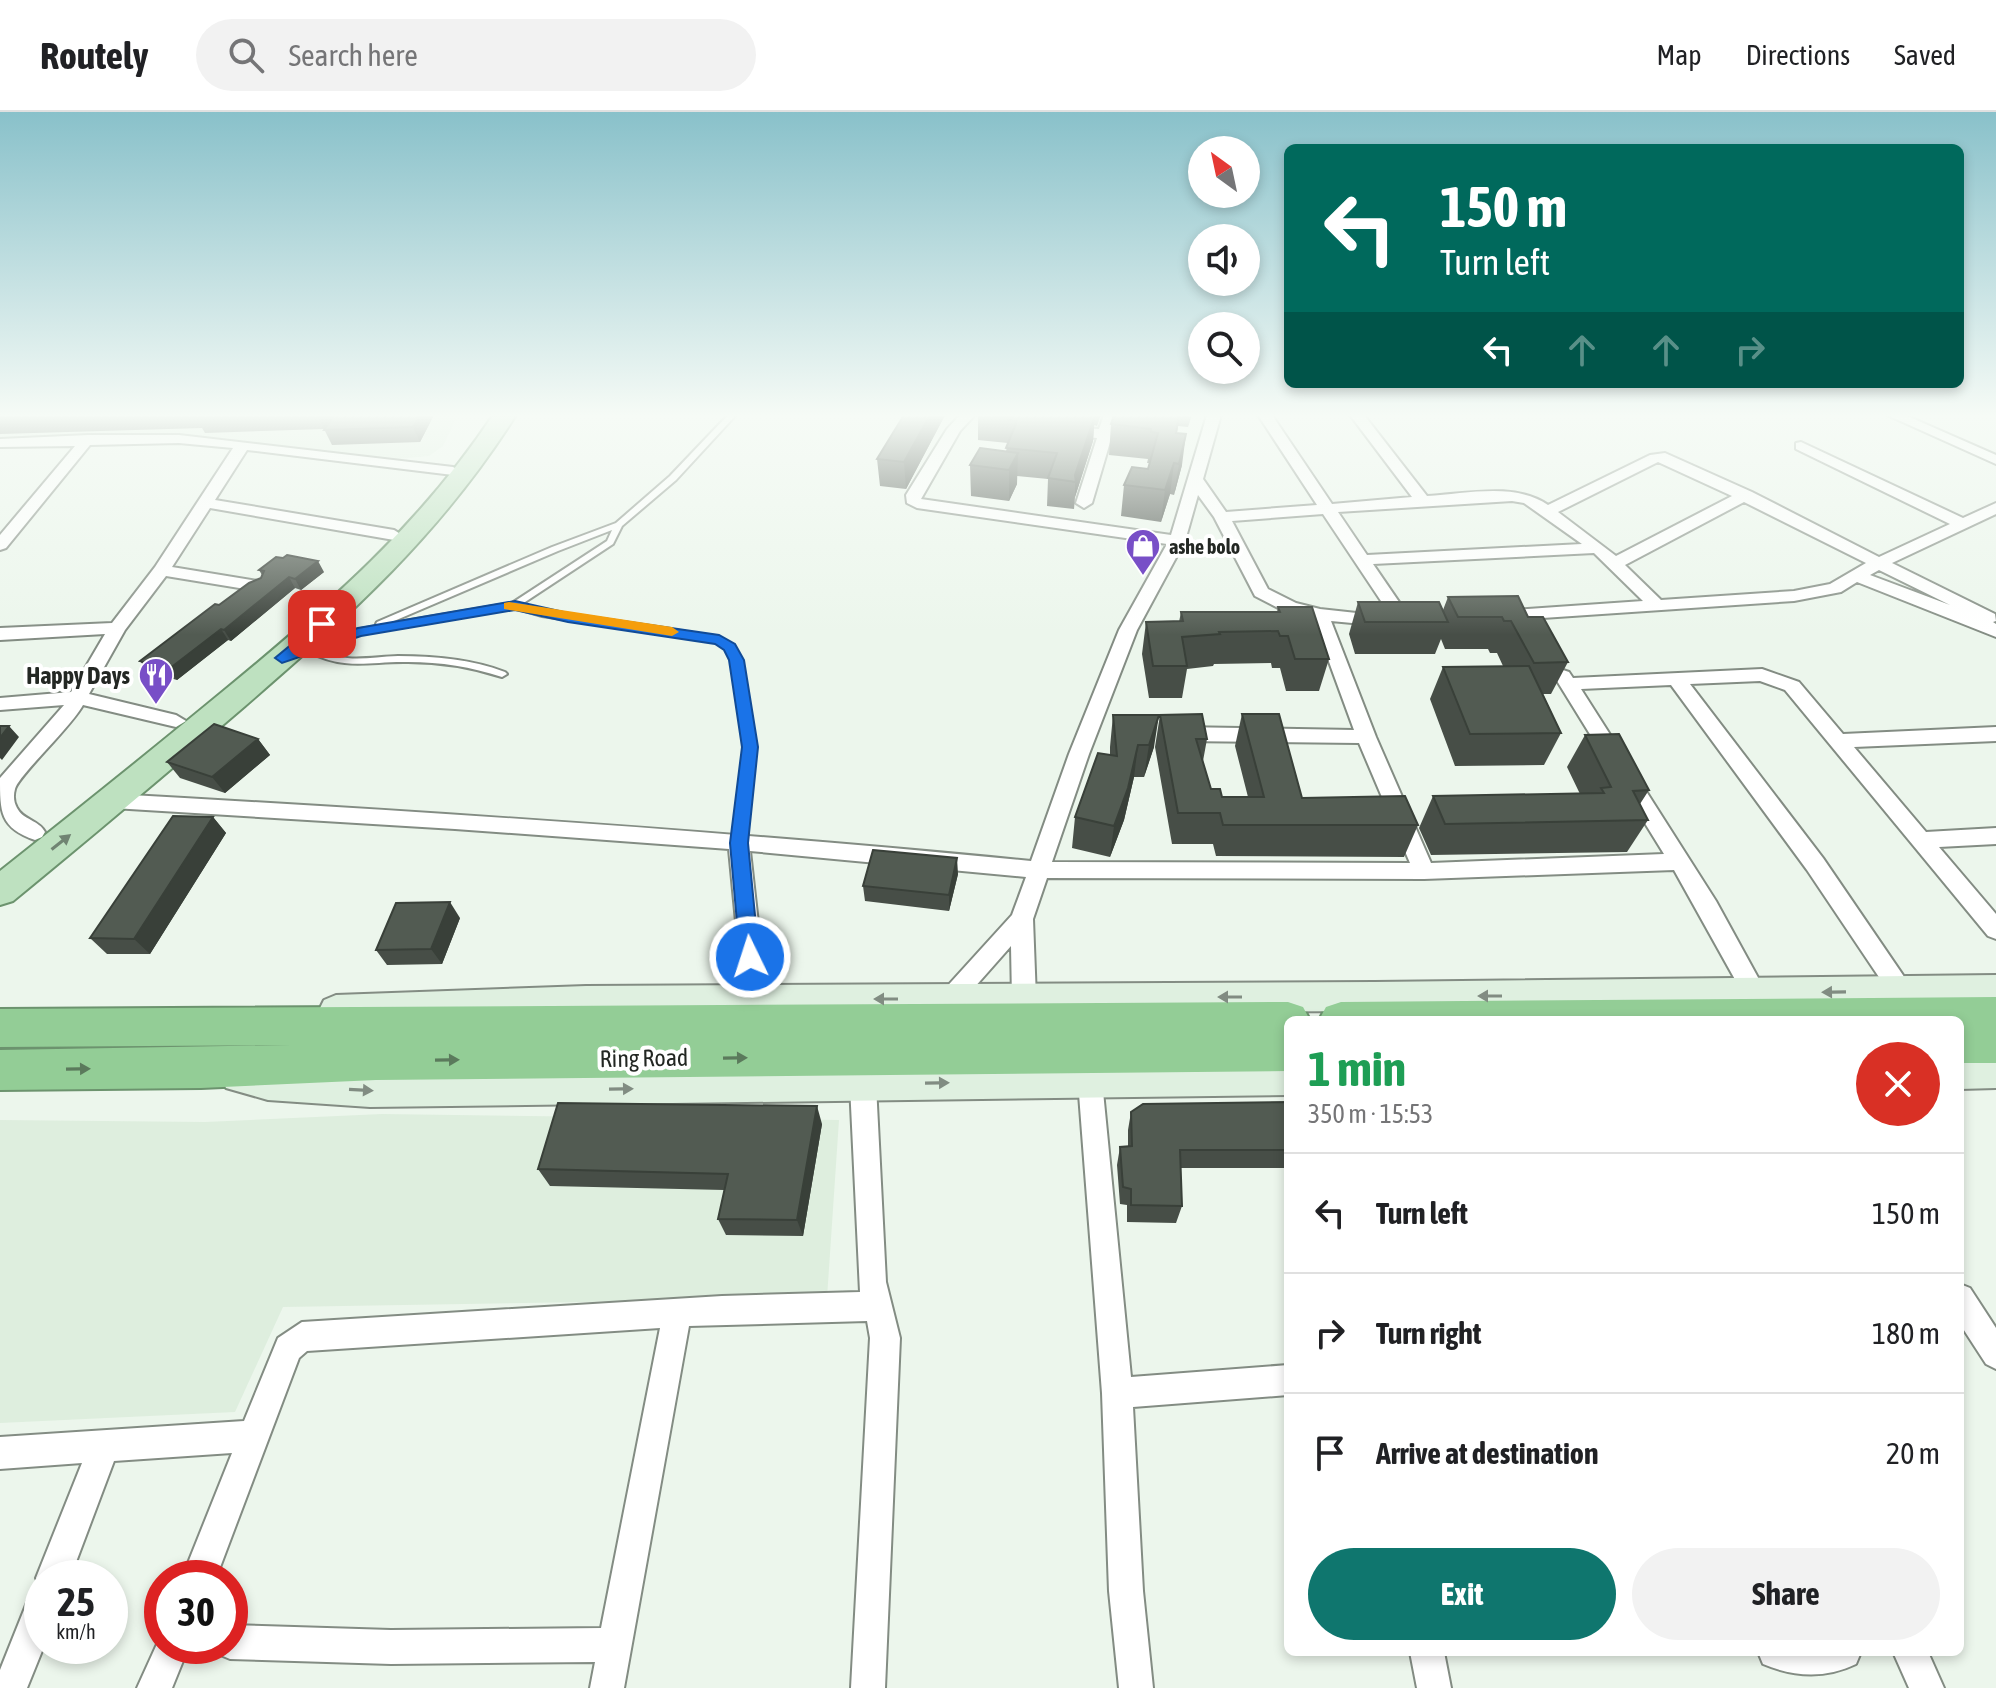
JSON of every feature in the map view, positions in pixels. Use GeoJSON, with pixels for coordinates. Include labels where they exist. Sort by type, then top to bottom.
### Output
{"type":"FeatureCollection","features":[{"type":"Feature","properties":{"kind":"highway"},"geometry":{"type":"LineString","coordinates":[[1865,1016],[1996,1015]]}},
{"type":"Feature","properties":{"kind":"highway","name":"Ring Road"},"geometry":{"type":"LineString","coordinates":[[7,1022],[180,1028],[1284,1020]]}},
{"type":"Feature","properties":{"kind":"highway"},"geometry":{"type":"LineString","coordinates":[[1964,1044],[1996,1044]]}},
{"type":"Feature","properties":{"kind":"highway","name":"Ring Road"},"geometry":{"type":"LineString","coordinates":[[0,1070],[201,1068],[376,1061],[1284,1052]]}},
{"type":"Feature","properties":{"kind":"main road"},"geometry":{"type":"LineString","coordinates":[[0,891],[296,654],[403,549],[443,489]]}},
{"type":"Feature","properties":{"kind":"main road"},"geometry":{"type":"LineString","coordinates":[[0,860],[312,611],[448,489]]}},
{"type":"Feature","properties":{"kind":"street"},"geometry":{"type":"LineString","coordinates":[[0,545],[46,489]]}},
{"type":"Feature","properties":{"kind":"street"},"geometry":{"type":"LineString","coordinates":[[35,832],[13,819],[4,804],[2,785],[66,718],[117,628],[162,570],[215,489]]}},
{"type":"Feature","properties":{"kind":"street"},"geometry":{"type":"LineString","coordinates":[[919,489],[912,500],[917,503],[1177,541]]}},
{"type":"Feature","properties":{"kind":"street"},"geometry":{"type":"LineString","coordinates":[[1084,503],[1088,489]]}},
{"type":"Feature","properties":{"kind":"street"},"geometry":{"type":"LineString","coordinates":[[1024,999],[1022,919],[1079,754],[1128,630],[1177,541],[1192,489]]}},
{"type":"Feature","properties":{"kind":"street"},"geometry":{"type":"LineString","coordinates":[[1202,489],[1222,517],[1261,592],[1290,607],[1320,614],[1410,621],[1362,560],[1315,489]]}},
{"type":"Feature","properties":{"kind":"street"},"geometry":{"type":"LineString","coordinates":[[1413,489],[1423,501]]}},
{"type":"Feature","properties":{"kind":"street"},"geometry":{"type":"LineString","coordinates":[[1548,511],[1593,489]]}},
{"type":"Feature","properties":{"kind":"street"},"geometry":{"type":"LineString","coordinates":[[1733,489],[1881,562],[1990,622]]}},
{"type":"Feature","properties":{"kind":"street"},"geometry":{"type":"LineString","coordinates":[[1889,489],[1963,524]]}},
{"type":"Feature","properties":{"kind":"street"},"geometry":{"type":"LineString","coordinates":[[1614,564],[1747,495]]}},
{"type":"Feature","properties":{"kind":"street"},"geometry":{"type":"LineString","coordinates":[[1222,517],[1423,501],[1512,496],[1529,499],[1598,548],[1659,607]]}},
{"type":"Feature","properties":{"kind":"street"},"geometry":{"type":"LineString","coordinates":[[206,503],[394,535]]}},
{"type":"Feature","properties":{"kind":"street"},"geometry":{"type":"LineString","coordinates":[[1478,617],[1659,607],[1794,596],[1835,588],[1881,562],[1996,508]]}},
{"type":"Feature","properties":{"kind":"street"},"geometry":{"type":"LineString","coordinates":[[0,511],[28,510]]}},
{"type":"Feature","properties":{"kind":"street"},"geometry":{"type":"LineString","coordinates":[[1362,560],[1598,548]]}},
{"type":"Feature","properties":{"kind":"street"},"geometry":{"type":"LineString","coordinates":[[162,570],[258,586]]}},
{"type":"Feature","properties":{"kind":"street"},"geometry":{"type":"LineString","coordinates":[[1859,577],[1990,622]]}},
{"type":"Feature","properties":{"kind":"street"},"geometry":{"type":"LineString","coordinates":[[1320,614],[1366,737],[1424,871]]}},
{"type":"Feature","properties":{"kind":"street"},"geometry":{"type":"LineString","coordinates":[[1523,614],[1538,638]]}},
{"type":"Feature","properties":{"kind":"street"},"geometry":{"type":"LineString","coordinates":[[0,634],[117,628]]}},
{"type":"Feature","properties":{"kind":"street"},"geometry":{"type":"LineString","coordinates":[[1553,661],[1708,907],[1755,994]]}},
{"type":"Feature","properties":{"kind":"street"},"geometry":{"type":"LineString","coordinates":[[1568,684],[1762,675],[1780,679],[1792,686],[1996,930]]}},
{"type":"Feature","properties":{"kind":"street"},"geometry":{"type":"LineString","coordinates":[[1678,681],[1806,851],[1901,991]]}},
{"type":"Feature","properties":{"kind":"street"},"geometry":{"type":"LineString","coordinates":[[0,704],[79,698],[176,721]]}},
{"type":"Feature","properties":{"kind":"street"},"geometry":{"type":"LineString","coordinates":[[1161,733],[1366,737]]}},
{"type":"Feature","properties":{"kind":"street"},"geometry":{"type":"LineString","coordinates":[[1838,741],[1996,734]]}},
{"type":"Feature","properties":{"kind":"street"},"geometry":{"type":"LineString","coordinates":[[113,801],[455,821],[1039,870],[1424,871],[1679,862]]}},
{"type":"Feature","properties":{"kind":"street"},"geometry":{"type":"LineString","coordinates":[[1922,840],[1996,836]]}},
{"type":"Feature","properties":{"kind":"street"},"geometry":{"type":"LineString","coordinates":[[739,843],[748,932],[749,1000]]}},
{"type":"Feature","properties":{"kind":"street"},"geometry":{"type":"LineString","coordinates":[[950,999],[1022,919]]}},
{"type":"Feature","properties":{"kind":"street"},"geometry":{"type":"LineString","coordinates":[[180,1028],[235,1017],[433,1003],[1755,994],[1996,989]]}},
{"type":"Feature","properties":{"kind":"street"},"geometry":{"type":"LineString","coordinates":[[201,1068],[268,1084],[370,1091],[1284,1079]]}},
{"type":"Feature","properties":{"kind":"street"},"geometry":{"type":"LineString","coordinates":[[1964,1073],[1996,1072]]}},
{"type":"Feature","properties":{"kind":"street"},"geometry":{"type":"LineString","coordinates":[[1090,1081],[1117,1393],[1126,1591],[1136,1688]]}},
{"type":"Feature","properties":{"kind":"street"},"geometry":{"type":"LineString","coordinates":[[863,1085],[872,1282],[885,1338],[868,1688]]}},
{"type":"Feature","properties":{"kind":"street"},"geometry":{"type":"LineString","coordinates":[[1964,1304],[1992,1343]]}},
{"type":"Feature","properties":{"kind":"street"},"geometry":{"type":"LineString","coordinates":[[206,1560],[288,1348],[302,1337],[722,1310],[878,1306]]}},
{"type":"Feature","properties":{"kind":"street"},"geometry":{"type":"LineString","coordinates":[[607,1688],[677,1315]]}},
{"type":"Feature","properties":{"kind":"street"},"geometry":{"type":"LineString","coordinates":[[1117,1393],[1284,1380]]}},
{"type":"Feature","properties":{"kind":"street"},"geometry":{"type":"LineString","coordinates":[[0,1453],[252,1436]]}},
{"type":"Feature","properties":{"kind":"street"},"geometry":{"type":"LineString","coordinates":[[60,1560],[104,1447]]}},
{"type":"Feature","properties":{"kind":"street"},"geometry":{"type":"LineString","coordinates":[[248,1643],[391,1647],[614,1645]]}},
{"type":"Feature","properties":{"kind":"street"},"geometry":{"type":"LineString","coordinates":[[10,1688],[24,1653]]}},
{"type":"Feature","properties":{"kind":"street"},"geometry":{"type":"LineString","coordinates":[[1428,1656],[1434,1688]]}},
{"type":"Feature","properties":{"kind":"street"},"geometry":{"type":"LineString","coordinates":[[1790,1656],[1838,1656]]}},
{"type":"Feature","properties":{"kind":"street"},"geometry":{"type":"LineString","coordinates":[[1912,1656],[1927,1688]]}},
{"type":"Feature","properties":{"kind":"street"},"geometry":{"type":"LineString","coordinates":[[154,1688],[164,1664]]}},
{"type":"Feature","properties":{"kind":"lane"},"geometry":{"type":"LineString","coordinates":[[296,654],[414,611],[555,549],[619,525],[661,489]]}},
{"type":"Feature","properties":{"kind":"lane"},"geometry":{"type":"LineString","coordinates":[[358,632],[515,605],[610,542],[619,525]]}},
{"type":"Feature","properties":{"kind":"lane"},"geometry":{"type":"LineString","coordinates":[[515,605],[542,613],[719,640],[730,647],[736,660],[750,747],[739,843]]}},
{"type":"Feature","properties":{"kind":"lane"},"geometry":{"type":"LineString","coordinates":[[296,654],[332,661],[424,659],[462,662],[502,674]]}},
{"type":"Feature","properties":{"kind":"shaded area"},"geometry":{"type":"Polygon","coordinates":[[[382,1114],[839,1120],[827,1298],[283,1307],[235,1412],[0,1423],[0,1120],[205,1122],[382,1114]]]}},
{"type":"Feature","properties":{"kind":"building"},"geometry":{"type":"Polygon","coordinates":[[[287,555],[318,561],[295,579],[289,577],[224,630],[221,629],[169,669],[140,661],[215,604],[219,605],[261,578],[264,571],[259,570],[276,557],[287,555]]]}},
{"type":"Feature","properties":{"kind":"building"},"geometry":{"type":"Polygon","coordinates":[[[1518,596],[1528,617],[1543,617],[1568,662],[1534,663],[1511,621],[1504,621],[1502,617],[1458,617],[1448,597],[1518,596]]]}},
{"type":"Feature","properties":{"kind":"building"},"geometry":{"type":"Polygon","coordinates":[[[1358,602],[1439,602],[1448,622],[1365,622],[1358,602]]]}},
{"type":"Feature","properties":{"kind":"building"},"geometry":{"type":"Polygon","coordinates":[[[1278,607],[1312,607],[1329,659],[1295,659],[1288,636],[1280,636],[1278,631],[1219,632],[1182,637],[1187,666],[1153,666],[1146,622],[1183,621],[1181,612],[1280,612],[1278,607]]]}},
{"type":"Feature","properties":{"kind":"building"},"geometry":{"type":"Polygon","coordinates":[[[1529,666],[1561,733],[1470,734],[1443,667],[1529,666]]]}},
{"type":"Feature","properties":{"kind":"building"},"geometry":{"type":"Polygon","coordinates":[[[1202,714],[1207,739],[1196,739],[1211,789],[1220,789],[1222,797],[1264,797],[1242,714],[1279,714],[1302,798],[1405,796],[1418,825],[1223,825],[1220,813],[1178,813],[1160,715],[1202,714]]]}},
{"type":"Feature","properties":{"kind":"building"},"geometry":{"type":"Polygon","coordinates":[[[1113,715],[1159,715],[1149,745],[1138,745],[1128,788],[1114,826],[1075,817],[1098,753],[1117,756],[1113,715]]]}},
{"type":"Feature","properties":{"kind":"building"},"geometry":{"type":"Polygon","coordinates":[[[214,724],[258,739],[212,777],[167,762],[214,724]]]}},
{"type":"Feature","properties":{"kind":"building"},"geometry":{"type":"Polygon","coordinates":[[[0,726],[9,726],[0,738],[0,726]]]}},
{"type":"Feature","properties":{"kind":"building"},"geometry":{"type":"Polygon","coordinates":[[[1619,734],[1649,790],[1633,791],[1648,820],[1445,824],[1433,796],[1604,793],[1601,788],[1611,787],[1585,735],[1619,734]]]}},
{"type":"Feature","properties":{"kind":"building"},"geometry":{"type":"Polygon","coordinates":[[[173,816],[213,817],[134,939],[90,938],[173,816]]]}},
{"type":"Feature","properties":{"kind":"building"},"geometry":{"type":"Polygon","coordinates":[[[873,850],[957,858],[949,895],[863,886],[873,850]]]}},
{"type":"Feature","properties":{"kind":"building"},"geometry":{"type":"Polygon","coordinates":[[[450,902],[431,949],[376,950],[396,903],[450,902]]]}},
{"type":"Feature","properties":{"kind":"building"},"geometry":{"type":"Polygon","coordinates":[[[1284,1102],[1284,1150],[1180,1150],[1182,1206],[1131,1205],[1131,1189],[1123,1187],[1120,1147],[1132,1146],[1131,1112],[1143,1104],[1284,1102]]]}},
{"type":"Feature","properties":{"kind":"building"},"geometry":{"type":"Polygon","coordinates":[[[558,1103],[817,1106],[797,1220],[718,1219],[728,1174],[538,1169],[558,1103]]]}},
{"type":"Feature","properties":{"kind":"slow traffic"},"geometry":{"type":"LineString","coordinates":[[509,606],[672,632]]}},
{"type":"Feature","properties":{"kind":"place","name":"ashe bolo"},"geometry":{"type":"Point","coordinates":[1143,577]}},
{"type":"Feature","properties":{"kind":"place","name":"Happy Days"},"geometry":{"type":"Point","coordinates":[156,706]}},
{"type":"Feature","properties":{"kind":"route"},"geometry":{"type":"LineString","coordinates":[[322,624],[282,658],[358,632],[515,605],[542,613],[719,640],[730,647],[736,660],[750,747],[739,843],[750,957]]}}]}
